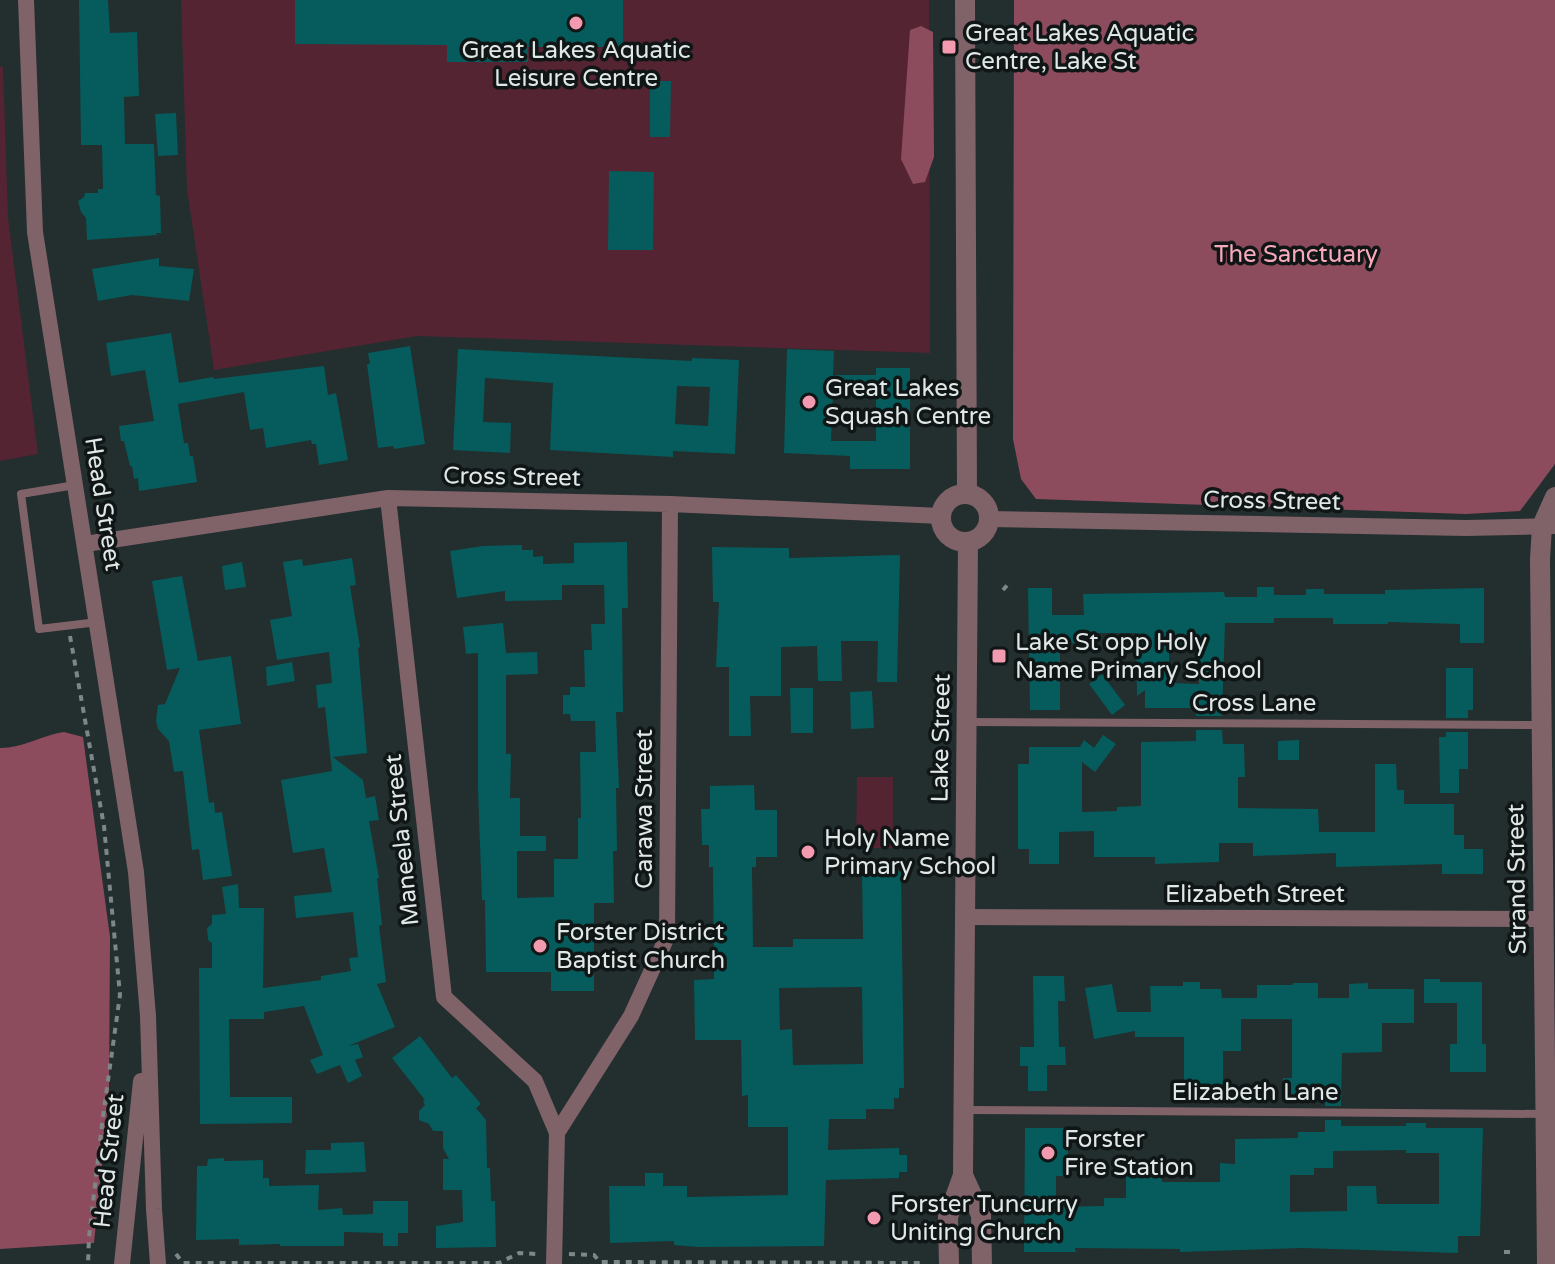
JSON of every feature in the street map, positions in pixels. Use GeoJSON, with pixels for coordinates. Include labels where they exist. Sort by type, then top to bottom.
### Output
{"type":"FeatureCollection","features":[{"type":"Feature","properties":{"kind":"street","name":"Head Street"},"geometry":{"type":"LineString","coordinates":[[26,0],[35,232],[136,872],[148,1016],[158,1264]]}},
{"type":"Feature","properties":{"kind":"street"},"geometry":{"type":"LineString","coordinates":[[965,0],[967,494]]}},
{"type":"Feature","properties":{"kind":"street"},"geometry":{"type":"LineString","coordinates":[[967,494],[985,505],[989,519],[983,534],[968,542],[948,536],[941,516],[947,502],[953,497],[967,494]]}},
{"type":"Feature","properties":{"kind":"street","name":"Strand Street"},"geometry":{"type":"LineString","coordinates":[[1547,1264],[1551,1220],[1545,1114],[1540,559],[1555,497]]}},
{"type":"Feature","properties":{"kind":"street","name":"Cross Street"},"geometry":{"type":"LineString","coordinates":[[85,544],[388,498],[670,504],[941,516]]}},
{"type":"Feature","properties":{"kind":"street","name":"Maneela Street"},"geometry":{"type":"LineString","coordinates":[[388,498],[444,997],[535,1081],[557,1133]]}},
{"type":"Feature","properties":{"kind":"street","name":"Carawa Street"},"geometry":{"type":"LineString","coordinates":[[557,1133],[631,1016],[667,937],[670,504]]}},
{"type":"Feature","properties":{"kind":"street","name":"Cross Street"},"geometry":{"type":"LineString","coordinates":[[989,519],[1466,528],[1549,526]]}},
{"type":"Feature","properties":{"kind":"street","name":"Lake Street"},"geometry":{"type":"LineString","coordinates":[[949,1264],[948,1217],[963,1175],[968,542]]}},
{"type":"Feature","properties":{"kind":"street","name":"Elizabeth Street"},"geometry":{"type":"LineString","coordinates":[[965,917],[1544,919]]}},
{"type":"Feature","properties":{"kind":"street","name":"Head Street"},"geometry":{"type":"LineString","coordinates":[[122,1264],[148,1016]]}},
{"type":"Feature","properties":{"kind":"street"},"geometry":{"type":"LineString","coordinates":[[554,1264],[557,1133]]}},
{"type":"Feature","properties":{"kind":"street","name":"Lake Street"},"geometry":{"type":"LineString","coordinates":[[963,1175],[981,1215],[982,1264]]}},
{"type":"Feature","properties":{"kind":"lane"},"geometry":{"type":"LineString","coordinates":[[76,485],[21,494],[39,629],[98,622]]}},
{"type":"Feature","properties":{"kind":"lane","name":"Cross Lane"},"geometry":{"type":"LineString","coordinates":[[967,722],[1540,725]]}},
{"type":"Feature","properties":{"kind":"lane","name":"Elizabeth Lane"},"geometry":{"type":"LineString","coordinates":[[964,1110],[1545,1114]]}},
{"type":"Feature","properties":{"kind":"path"},"geometry":{"type":"LineString","coordinates":[[1003,590],[1010,582]]}},
{"type":"Feature","properties":{"kind":"path"},"geometry":{"type":"LineString","coordinates":[[68,625],[104,826],[120,995],[103,1116],[88,1264]]}},
{"type":"Feature","properties":{"kind":"path"},"geometry":{"type":"LineString","coordinates":[[156,1239],[172,1250],[183,1263],[499,1263],[519,1253]]}},
{"type":"Feature","properties":{"kind":"path"},"geometry":{"type":"LineString","coordinates":[[1504,1252],[1513,1252]]}},
{"type":"Feature","properties":{"kind":"path"},"geometry":{"type":"LineString","coordinates":[[584,1254],[594,1255],[600,1262],[924,1263]]}},
{"type":"Feature","properties":{"kind":"shaded area"},"geometry":{"type":"Polygon","coordinates":[[[181,0],[929,0],[930,353],[417,336],[214,370],[187,189],[181,0]]]}},
{"type":"Feature","properties":{"kind":"shaded area"},"geometry":{"type":"Polygon","coordinates":[[[0,67],[3,67],[8,217],[38,454],[0,461],[0,67]]]}},
{"type":"Feature","properties":{"kind":"shaded area"},"geometry":{"type":"Polygon","coordinates":[[[857,777],[893,777],[893,848],[856,848],[857,777]]]}},
{"type":"Feature","properties":{"kind":"green space","name":"The Sanctuary"},"geometry":{"type":"Polygon","coordinates":[[[1014,0],[1555,0],[1555,464],[1520,511],[1466,514],[1036,499],[1021,479],[1013,439],[1014,0]]]}},
{"type":"Feature","properties":{"kind":"green space"},"geometry":{"type":"Polygon","coordinates":[[[921,26],[933,32],[934,157],[925,182],[913,184],[901,159],[910,30],[921,26]]]}},
{"type":"Feature","properties":{"kind":"green space"},"geometry":{"type":"Polygon","coordinates":[[[64,732],[83,737],[110,937],[109,1094],[94,1243],[0,1249],[0,748],[64,732]]]}},
{"type":"Feature","properties":{"kind":"building"},"geometry":{"type":"Polygon","coordinates":[[[79,0],[108,0],[110,33],[137,32],[139,96],[124,97],[125,144],[154,144],[156,195],[160,196],[161,233],[157,235],[87,240],[86,218],[78,201],[85,193],[98,193],[98,189],[103,189],[102,145],[81,145],[79,0]]]}},
{"type":"Feature","properties":{"kind":"building"},"geometry":{"type":"Polygon","coordinates":[[[295,0],[623,0],[623,47],[528,47],[528,62],[447,62],[447,45],[295,44],[295,0]]]}},
{"type":"Feature","properties":{"kind":"building"},"geometry":{"type":"Polygon","coordinates":[[[650,81],[671,81],[670,137],[650,137],[650,81]]]}},
{"type":"Feature","properties":{"kind":"building"},"geometry":{"type":"Polygon","coordinates":[[[176,113],[178,155],[158,156],[155,114],[176,113]]]}},
{"type":"Feature","properties":{"kind":"building"},"geometry":{"type":"Polygon","coordinates":[[[609,171],[654,172],[653,250],[608,250],[609,171]]]}},
{"type":"Feature","properties":{"kind":"building"},"geometry":{"type":"Polygon","coordinates":[[[159,258],[159,266],[194,269],[189,301],[132,295],[98,301],[92,269],[159,258]]]}},
{"type":"Feature","properties":{"kind":"building"},"geometry":{"type":"Polygon","coordinates":[[[171,333],[179,383],[324,366],[328,395],[336,393],[348,460],[319,465],[316,444],[312,444],[311,440],[266,448],[263,428],[250,430],[244,392],[178,404],[184,443],[188,443],[190,456],[193,456],[197,482],[139,491],[138,478],[134,479],[119,426],[154,421],[145,370],[111,376],[106,343],[171,333]]]}},
{"type":"Feature","properties":{"kind":"building"},"geometry":{"type":"Polygon","coordinates":[[[410,346],[425,444],[378,448],[368,353],[410,346]]]}},
{"type":"Feature","properties":{"kind":"building"},"geometry":{"type":"Polygon","coordinates":[[[458,349],[692,361],[692,358],[739,360],[735,454],[673,451],[673,457],[550,450],[553,383],[485,378],[483,422],[511,423],[510,453],[453,450],[458,349]],[[677,386],[675,424],[708,426],[710,387],[677,386]]]}},
{"type":"Feature","properties":{"kind":"building"},"geometry":{"type":"Polygon","coordinates":[[[787,349],[834,351],[833,375],[876,375],[876,368],[910,368],[910,469],[850,469],[850,456],[784,453],[787,349]],[[876,393],[833,394],[831,441],[876,441],[876,393]]]}},
{"type":"Feature","properties":{"kind":"building"},"geometry":{"type":"Polygon","coordinates":[[[627,542],[628,608],[622,608],[623,712],[616,712],[619,788],[616,788],[617,851],[613,851],[614,903],[594,903],[594,991],[551,991],[551,972],[486,972],[478,790],[478,653],[466,654],[463,627],[503,623],[506,653],[537,652],[538,674],[506,675],[506,754],[511,754],[510,798],[520,798],[520,836],[546,836],[546,851],[517,851],[517,898],[554,897],[554,859],[578,859],[580,752],[596,752],[595,721],[571,721],[570,714],[563,714],[563,695],[570,695],[570,687],[585,687],[584,650],[592,650],[591,624],[605,624],[604,585],[562,585],[562,600],[505,601],[505,591],[457,598],[450,551],[522,545],[522,550],[533,550],[533,557],[543,556],[543,564],[574,563],[574,543],[627,542]]]}},
{"type":"Feature","properties":{"kind":"building"},"geometry":{"type":"Polygon","coordinates":[[[712,547],[789,548],[789,558],[900,555],[897,682],[877,682],[878,641],[841,641],[842,681],[818,681],[817,646],[781,647],[781,696],[750,696],[751,736],[729,736],[729,667],[716,667],[719,602],[713,602],[712,547]]]}},
{"type":"Feature","properties":{"kind":"building"},"geometry":{"type":"Polygon","coordinates":[[[352,558],[356,585],[350,586],[360,647],[367,753],[333,757],[363,780],[366,798],[375,796],[379,820],[369,821],[379,878],[382,925],[379,926],[386,982],[377,984],[395,1027],[348,1046],[358,1044],[363,1057],[355,1060],[362,1076],[348,1083],[340,1065],[317,1074],[310,1060],[323,1055],[304,1006],[264,1012],[264,1019],[229,1019],[230,1097],[292,1097],[292,1123],[200,1124],[199,968],[212,968],[212,943],[208,940],[207,928],[212,924],[212,915],[226,914],[222,887],[238,884],[239,908],[264,908],[263,988],[321,980],[321,976],[351,971],[349,958],[358,957],[353,912],[296,918],[294,896],[332,892],[324,848],[293,853],[281,780],[332,771],[325,707],[318,708],[316,685],[332,683],[329,652],[277,660],[270,620],[292,616],[283,562],[302,559],[303,566],[352,558]]]}},
{"type":"Feature","properties":{"kind":"building"},"geometry":{"type":"Polygon","coordinates":[[[242,562],[246,587],[225,590],[222,566],[242,562]]]}},
{"type":"Feature","properties":{"kind":"building"},"geometry":{"type":"Polygon","coordinates":[[[182,576],[198,661],[231,656],[241,724],[199,730],[209,803],[214,802],[215,813],[222,812],[232,876],[203,880],[199,849],[192,850],[183,771],[174,772],[169,741],[158,729],[156,721],[158,705],[165,704],[180,668],[167,670],[152,581],[182,576]]]}},
{"type":"Feature","properties":{"kind":"building"},"geometry":{"type":"Polygon","coordinates":[[[1257,587],[1274,587],[1274,595],[1306,595],[1306,589],[1324,589],[1324,594],[1385,594],[1385,590],[1484,588],[1484,643],[1460,643],[1460,624],[1333,624],[1333,618],[1274,618],[1274,623],[1225,623],[1222,716],[1196,716],[1196,708],[1145,708],[1145,690],[1137,696],[1136,633],[1079,633],[1079,643],[1060,643],[1060,710],[1030,710],[1028,588],[1052,588],[1052,615],[1084,615],[1083,594],[1224,592],[1225,597],[1257,597],[1257,587]],[[1169,649],[1169,683],[1199,684],[1199,649],[1169,649]]]}},
{"type":"Feature","properties":{"kind":"building"},"geometry":{"type":"Polygon","coordinates":[[[292,662],[295,681],[267,686],[266,667],[292,662]]]}},
{"type":"Feature","properties":{"kind":"building"},"geometry":{"type":"Polygon","coordinates":[[[1446,668],[1473,668],[1473,710],[1468,710],[1468,718],[1446,718],[1446,668]]]}},
{"type":"Feature","properties":{"kind":"building"},"geometry":{"type":"Polygon","coordinates":[[[1102,674],[1125,705],[1112,715],[1089,684],[1102,674]]]}},
{"type":"Feature","properties":{"kind":"building"},"geometry":{"type":"Polygon","coordinates":[[[790,688],[813,688],[813,733],[791,733],[790,688]]]}},
{"type":"Feature","properties":{"kind":"building"},"geometry":{"type":"Polygon","coordinates":[[[872,691],[874,728],[851,729],[850,692],[872,691]]]}},
{"type":"Feature","properties":{"kind":"building"},"geometry":{"type":"Polygon","coordinates":[[[1196,730],[1222,730],[1223,744],[1244,744],[1245,777],[1238,777],[1238,808],[1318,809],[1319,832],[1375,832],[1375,764],[1396,764],[1397,790],[1404,790],[1404,804],[1454,804],[1454,835],[1464,835],[1464,849],[1483,849],[1483,874],[1442,874],[1442,864],[1336,867],[1336,853],[1253,856],[1253,843],[1219,843],[1219,862],[1155,864],[1155,857],[1094,857],[1094,831],[1059,832],[1059,864],[1029,864],[1029,849],[1018,849],[1018,764],[1029,764],[1029,747],[1080,747],[1084,740],[1094,748],[1103,735],[1116,744],[1095,772],[1082,762],[1082,812],[1117,811],[1117,807],[1141,806],[1141,742],[1196,741],[1196,730]]]}},
{"type":"Feature","properties":{"kind":"building"},"geometry":{"type":"Polygon","coordinates":[[[1446,732],[1468,732],[1468,769],[1459,769],[1459,793],[1440,793],[1439,737],[1446,737],[1446,732]]]}},
{"type":"Feature","properties":{"kind":"building"},"geometry":{"type":"Polygon","coordinates":[[[1299,740],[1299,760],[1278,760],[1278,741],[1299,740]]]}},
{"type":"Feature","properties":{"kind":"building"},"geometry":{"type":"Polygon","coordinates":[[[754,785],[755,810],[777,810],[777,857],[756,857],[756,867],[752,867],[753,947],[793,947],[793,939],[863,939],[862,872],[901,871],[904,1088],[899,1088],[899,1098],[894,1098],[894,1109],[866,1109],[866,1119],[829,1119],[828,1150],[899,1148],[899,1155],[907,1155],[907,1172],[899,1172],[899,1178],[826,1180],[824,1246],[698,1247],[674,1245],[674,1241],[610,1243],[609,1186],[645,1186],[645,1173],[663,1173],[663,1186],[687,1186],[687,1197],[788,1195],[788,1127],[748,1127],[748,1095],[742,1096],[741,1040],[695,1040],[694,980],[714,979],[713,867],[709,867],[709,845],[702,845],[701,809],[710,809],[710,786],[754,785]],[[862,987],[779,988],[780,1030],[792,1029],[793,1065],[863,1064],[862,987]]]}},
{"type":"Feature","properties":{"kind":"building"},"geometry":{"type":"Polygon","coordinates":[[[1033,976],[1064,976],[1065,1001],[1058,1001],[1059,1047],[1065,1047],[1066,1065],[1047,1065],[1047,1091],[1028,1091],[1028,1066],[1020,1066],[1020,1047],[1034,1047],[1033,976]]]}},
{"type":"Feature","properties":{"kind":"building"},"geometry":{"type":"Polygon","coordinates":[[[1424,979],[1482,982],[1482,1044],[1486,1044],[1486,1072],[1450,1072],[1450,1044],[1457,1044],[1457,1003],[1424,1003],[1424,979]]]}},
{"type":"Feature","properties":{"kind":"building"},"geometry":{"type":"Polygon","coordinates":[[[1183,982],[1200,982],[1200,989],[1221,989],[1222,998],[1257,998],[1257,985],[1293,983],[1318,983],[1318,998],[1349,998],[1349,984],[1368,983],[1368,989],[1414,989],[1414,1023],[1382,1023],[1382,1052],[1342,1053],[1341,1106],[1325,1106],[1325,1099],[1283,1099],[1283,1078],[1292,1078],[1292,1019],[1241,1019],[1241,1051],[1223,1051],[1223,1094],[1184,1094],[1184,1037],[1135,1037],[1135,1031],[1094,1039],[1085,988],[1112,984],[1117,1012],[1151,1012],[1150,986],[1183,986],[1183,982]]]}},
{"type":"Feature","properties":{"kind":"building"},"geometry":{"type":"Polygon","coordinates":[[[420,1036],[452,1078],[456,1075],[481,1104],[476,1108],[486,1120],[487,1168],[490,1168],[491,1201],[495,1201],[496,1247],[436,1248],[436,1226],[463,1222],[462,1190],[443,1190],[443,1159],[449,1159],[443,1148],[443,1131],[433,1131],[429,1124],[419,1120],[419,1111],[425,1100],[392,1058],[420,1036]]]}},
{"type":"Feature","properties":{"kind":"building"},"geometry":{"type":"Polygon","coordinates":[[[1325,1120],[1341,1120],[1341,1126],[1426,1123],[1426,1128],[1483,1128],[1480,1236],[1458,1236],[1458,1253],[1303,1248],[1180,1252],[1180,1249],[1075,1248],[1076,1252],[1024,1252],[1025,1128],[1068,1128],[1068,1176],[1056,1176],[1056,1207],[1104,1206],[1104,1198],[1126,1198],[1126,1167],[1162,1167],[1162,1182],[1220,1182],[1220,1163],[1235,1164],[1235,1139],[1298,1138],[1298,1132],[1325,1132],[1325,1120]],[[1406,1150],[1333,1151],[1333,1168],[1314,1168],[1314,1175],[1290,1175],[1290,1212],[1347,1211],[1347,1186],[1376,1186],[1377,1204],[1439,1204],[1439,1153],[1406,1153],[1406,1150]]]}},
{"type":"Feature","properties":{"kind":"building"},"geometry":{"type":"Polygon","coordinates":[[[364,1142],[366,1172],[305,1174],[306,1150],[331,1150],[331,1143],[364,1142]]]}},
{"type":"Feature","properties":{"kind":"building"},"geometry":{"type":"Polygon","coordinates":[[[224,1158],[224,1161],[263,1160],[263,1178],[269,1178],[269,1186],[319,1185],[318,1210],[342,1208],[343,1215],[373,1214],[373,1201],[408,1201],[408,1233],[398,1233],[398,1246],[383,1246],[383,1233],[344,1232],[344,1246],[239,1245],[239,1239],[196,1240],[197,1166],[207,1166],[208,1159],[224,1158]]]}},
{"type":"Feature","properties":{"kind":"place","name":"Great Lakes Aquatic Leisure Centre"},"geometry":{"type":"Point","coordinates":[576,23]}},
{"type":"Feature","properties":{"kind":"place","name":"Great Lakes Aquatic Centre, Lake St"},"geometry":{"type":"Point","coordinates":[949,47]}},
{"type":"Feature","properties":{"kind":"place","name":"Great Lakes Squash Centre"},"geometry":{"type":"Point","coordinates":[809,402]}},
{"type":"Feature","properties":{"kind":"place","name":"Lake St opp Holy Name Primary School"},"geometry":{"type":"Point","coordinates":[999,656]}},
{"type":"Feature","properties":{"kind":"place","name":"Holy Name Primary School"},"geometry":{"type":"Point","coordinates":[808,852]}},
{"type":"Feature","properties":{"kind":"place","name":"Forster District Baptist Church"},"geometry":{"type":"Point","coordinates":[540,946]}},
{"type":"Feature","properties":{"kind":"place","name":"Forster Fire Station"},"geometry":{"type":"Point","coordinates":[1048,1153]}},
{"type":"Feature","properties":{"kind":"place","name":"Forster Tuncurry Uniting Church"},"geometry":{"type":"Point","coordinates":[874,1218]}}]}
